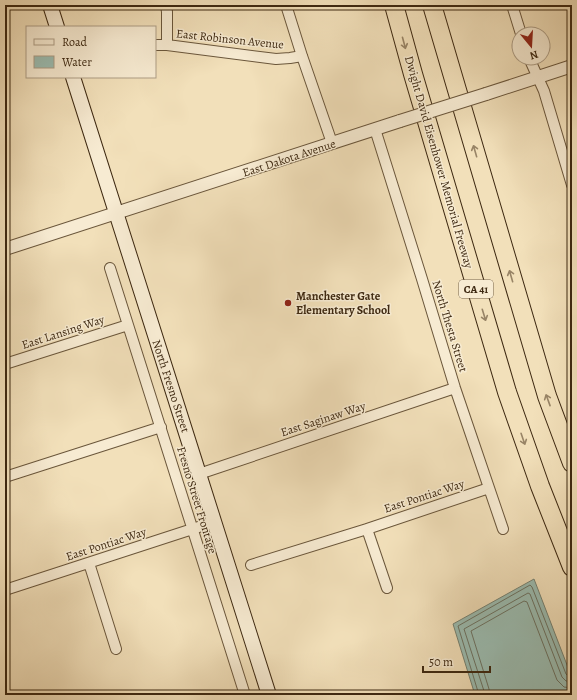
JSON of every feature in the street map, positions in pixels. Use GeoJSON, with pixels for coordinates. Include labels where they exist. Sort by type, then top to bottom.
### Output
{"type":"FeatureCollection","features":[{"type":"Feature","properties":{"kind":"highway","name":"Dwight David Eisenhower Memorial Freeway"},"geometry":{"type":"LineString","coordinates":[[394,5],[507,392],[540,486],[572,567]]}},
{"type":"Feature","properties":{"kind":"highway"},"geometry":{"type":"LineString","coordinates":[[432,5],[547,396],[572,463]]}},
{"type":"Feature","properties":{"kind":"main road"},"geometry":{"type":"LineString","coordinates":[[50,5],[57,26]]}},
{"type":"Feature","properties":{"kind":"main road","name":"North Fresno Street"},"geometry":{"type":"LineString","coordinates":[[73,78],[268,695]]}},
{"type":"Feature","properties":{"kind":"street"},"geometry":{"type":"LineString","coordinates":[[166,5],[167,45]]}},
{"type":"Feature","properties":{"kind":"street"},"geometry":{"type":"LineString","coordinates":[[286,5],[332,143]]}},
{"type":"Feature","properties":{"kind":"street"},"geometry":{"type":"LineString","coordinates":[[512,5],[519,26]]}},
{"type":"Feature","properties":{"kind":"street","name":"East Robinson Avenue"},"geometry":{"type":"LineString","coordinates":[[156,45],[167,45],[276,59],[302,56]]}},
{"type":"Feature","properties":{"kind":"street"},"geometry":{"type":"LineString","coordinates":[[533,66],[544,91],[572,185]]}},
{"type":"Feature","properties":{"kind":"street","name":"East Dakota Avenue"},"geometry":{"type":"LineString","coordinates":[[5,249],[572,66]]}},
{"type":"Feature","properties":{"kind":"street","name":"North Thesta Street"},"geometry":{"type":"LineString","coordinates":[[375,129],[455,388],[503,529]]}},
{"type":"Feature","properties":{"kind":"street","name":"Fresno Street Frontage"},"geometry":{"type":"LineString","coordinates":[[110,268],[245,695]]}},
{"type":"Feature","properties":{"kind":"street","name":"East Lansing Way"},"geometry":{"type":"LineString","coordinates":[[5,364],[128,324]]}},
{"type":"Feature","properties":{"kind":"street","name":"East Saginaw Way"},"geometry":{"type":"LineString","coordinates":[[199,474],[455,388]]}},
{"type":"Feature","properties":{"kind":"street"},"geometry":{"type":"LineString","coordinates":[[5,477],[161,427]]}},
{"type":"Feature","properties":{"kind":"street","name":"East Pontiac Way"},"geometry":{"type":"LineString","coordinates":[[251,565],[367,529],[489,488]]}},
{"type":"Feature","properties":{"kind":"street","name":"East Pontiac Way"},"geometry":{"type":"LineString","coordinates":[[5,590],[214,522]]}},
{"type":"Feature","properties":{"kind":"street"},"geometry":{"type":"LineString","coordinates":[[367,529],[388,588]]}},
{"type":"Feature","properties":{"kind":"street"},"geometry":{"type":"LineString","coordinates":[[89,563],[116,649]]}},
{"type":"Feature","properties":{"kind":"water"},"geometry":{"type":"Polygon","coordinates":[[[534,579],[572,678],[572,695],[475,695],[453,624],[534,579]]]}},
{"type":"Feature","properties":{"kind":"place","name":"Manchester Gate Elementary School"},"geometry":{"type":"Point","coordinates":[288,303]}}]}
